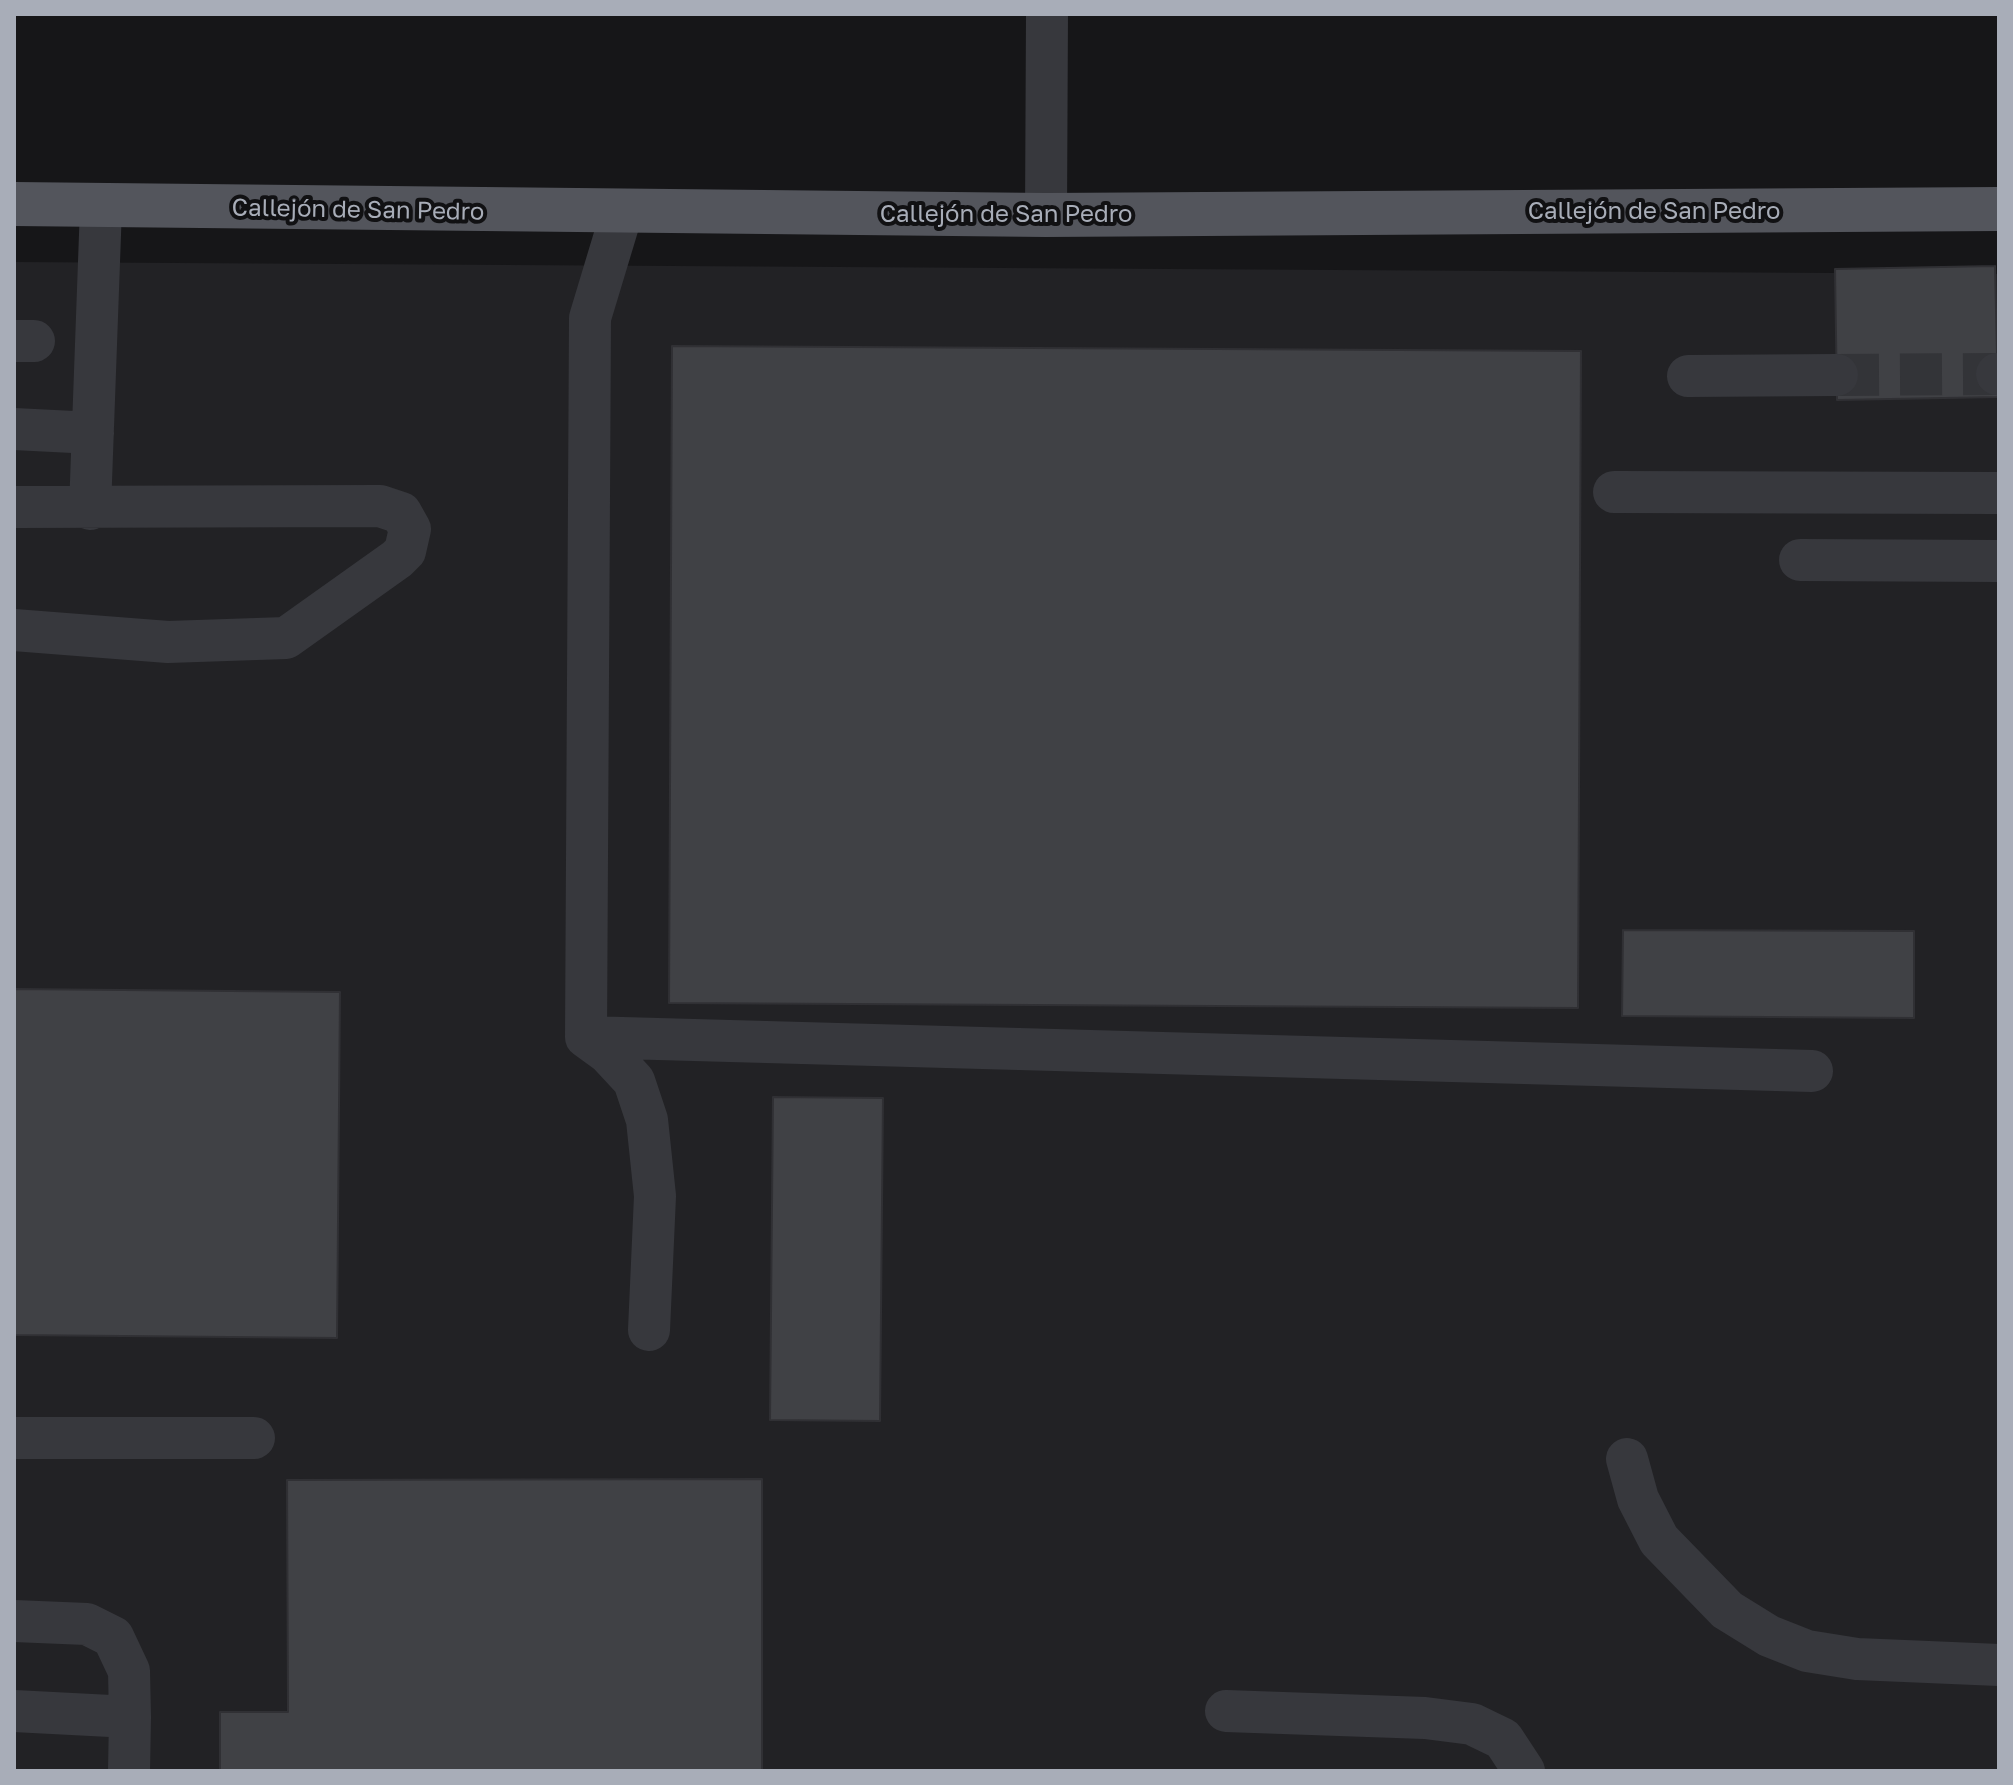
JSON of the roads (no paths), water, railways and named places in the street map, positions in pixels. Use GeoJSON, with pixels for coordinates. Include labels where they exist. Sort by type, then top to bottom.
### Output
{"type":"FeatureCollection","features":[{"type":"Feature","properties":{"kind":"main road","name":"Callejón de San Pedro"},"geometry":{"type":"LineString","coordinates":[[14,204],[1046,215],[1999,209]]}},
{"type":"Feature","properties":{"kind":"street"},"geometry":{"type":"LineString","coordinates":[[1046,215],[1047,14]]}},
{"type":"Feature","properties":{"kind":"street"},"geometry":{"type":"LineString","coordinates":[[90,509],[101,207]]}},
{"type":"Feature","properties":{"kind":"street"},"geometry":{"type":"LineString","coordinates":[[586,1037],[590,318],[622,212]]}},
{"type":"Feature","properties":{"kind":"street"},"geometry":{"type":"LineString","coordinates":[[1688,376],[1837,375]]}},
{"type":"Feature","properties":{"kind":"street"},"geometry":{"type":"LineString","coordinates":[[14,429],[93,433]]}},
{"type":"Feature","properties":{"kind":"street"},"geometry":{"type":"LineString","coordinates":[[1614,492],[1980,493],[1982,560],[1800,560]]}},
{"type":"Feature","properties":{"kind":"street"},"geometry":{"type":"LineString","coordinates":[[14,507],[90,509],[188,504],[380,506],[401,513],[410,529],[409,540],[397,559],[286,638],[168,642],[14,630]]}},
{"type":"Feature","properties":{"kind":"street"},"geometry":{"type":"LineString","coordinates":[[586,1037],[1812,1071]]}},
{"type":"Feature","properties":{"kind":"street"},"geometry":{"type":"LineString","coordinates":[[586,1037],[608,1053],[634,1081],[647,1120],[655,1196],[649,1330]]}},
{"type":"Feature","properties":{"kind":"street"},"geometry":{"type":"LineString","coordinates":[[14,1438],[254,1438]]}},
{"type":"Feature","properties":{"kind":"street"},"geometry":{"type":"LineString","coordinates":[[1627,1459],[1638,1499],[1659,1540],[1727,1610],[1769,1636],[1807,1651],[1857,1659],[1999,1665]]}},
{"type":"Feature","properties":{"kind":"street"},"geometry":{"type":"LineString","coordinates":[[14,1621],[87,1624],[113,1637],[129,1671],[129,1771]]}},
{"type":"Feature","properties":{"kind":"street"},"geometry":{"type":"LineString","coordinates":[[14,1711],[130,1717]]}},
{"type":"Feature","properties":{"kind":"street"},"geometry":{"type":"LineString","coordinates":[[1226,1711],[1425,1718],[1472,1724],[1503,1739],[1524,1771]]}},
{"type":"Feature","properties":{"kind":"tunnel"},"geometry":{"type":"LineString","coordinates":[[1837,375],[1997,374]]}}]}
